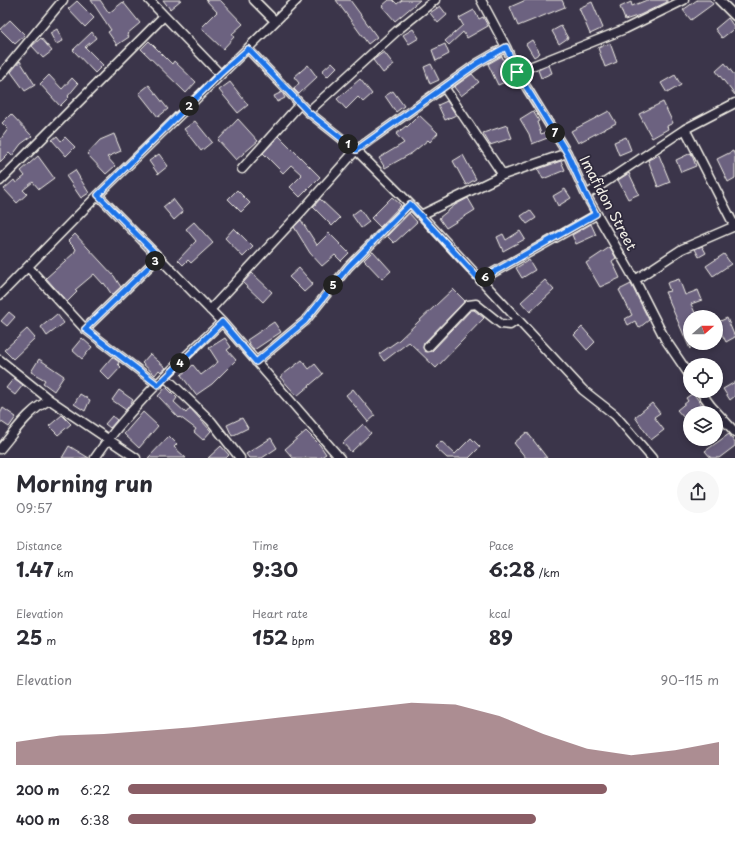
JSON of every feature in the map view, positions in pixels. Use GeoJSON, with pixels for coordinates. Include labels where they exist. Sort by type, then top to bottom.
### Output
{"type":"FeatureCollection","features":[{"type":"Feature","properties":{"kind":"street"},"geometry":{"type":"LineString","coordinates":[[0,76],[63,0]]}},
{"type":"Feature","properties":{"kind":"street"},"geometry":{"type":"LineString","coordinates":[[149,0],[220,74]]}},
{"type":"Feature","properties":{"kind":"street"},"geometry":{"type":"LineString","coordinates":[[254,0],[275,21]]}},
{"type":"Feature","properties":{"kind":"street"},"geometry":{"type":"LineString","coordinates":[[0,295],[98,195],[297,0]]}},
{"type":"Feature","properties":{"kind":"street"},"geometry":{"type":"LineString","coordinates":[[308,112],[400,29],[435,0]]}},
{"type":"Feature","properties":{"kind":"street","name":"Imafidon Street"},"geometry":{"type":"LineString","coordinates":[[481,0],[506,47],[517,72],[567,153],[596,214],[635,280],[665,339],[683,366]]}},
{"type":"Feature","properties":{"kind":"street"},"geometry":{"type":"LineString","coordinates":[[517,72],[626,30],[684,0]]}},
{"type":"Feature","properties":{"kind":"street"},"geometry":{"type":"LineString","coordinates":[[720,0],[735,16]]}},
{"type":"Feature","properties":{"kind":"street"},"geometry":{"type":"LineString","coordinates":[[0,181],[164,16]]}},
{"type":"Feature","properties":{"kind":"street"},"geometry":{"type":"LineString","coordinates":[[210,310],[356,150],[478,63],[506,47]]}},
{"type":"Feature","properties":{"kind":"street"},"geometry":{"type":"LineString","coordinates":[[248,49],[308,112],[356,150],[421,215],[583,390],[615,415],[652,458]]}},
{"type":"Feature","properties":{"kind":"street"},"geometry":{"type":"LineString","coordinates":[[444,87],[503,175]]}},
{"type":"Feature","properties":{"kind":"street"},"geometry":{"type":"LineString","coordinates":[[586,195],[685,129],[735,103]]}},
{"type":"Feature","properties":{"kind":"street"},"geometry":{"type":"LineString","coordinates":[[242,169],[300,104]]}},
{"type":"Feature","properties":{"kind":"street"},"geometry":{"type":"LineString","coordinates":[[635,280],[682,249],[735,226],[685,129]]}},
{"type":"Feature","properties":{"kind":"street"},"geometry":{"type":"LineString","coordinates":[[421,215],[503,175],[567,153]]}},
{"type":"Feature","properties":{"kind":"street"},"geometry":{"type":"LineString","coordinates":[[98,195],[222,322],[340,458]]}},
{"type":"Feature","properties":{"kind":"street"},"geometry":{"type":"LineString","coordinates":[[256,362],[305,321],[348,267],[410,204]]}},
{"type":"Feature","properties":{"kind":"street"},"geometry":{"type":"LineString","coordinates":[[480,280],[596,214]]}},
{"type":"Feature","properties":{"kind":"street"},"geometry":{"type":"LineString","coordinates":[[85,329],[159,257]]}},
{"type":"Feature","properties":{"kind":"street"},"geometry":{"type":"LineString","coordinates":[[28,267],[85,329],[158,385]]}},
{"type":"Feature","properties":{"kind":"street"},"geometry":{"type":"LineString","coordinates":[[428,347],[471,304],[476,304],[501,324],[510,325],[517,320]]}},
{"type":"Feature","properties":{"kind":"street"},"geometry":{"type":"LineString","coordinates":[[95,458],[107,439],[165,377],[222,322]]}},
{"type":"Feature","properties":{"kind":"street"},"geometry":{"type":"LineString","coordinates":[[0,360],[50,400],[136,458]]}},
{"type":"Feature","properties":{"kind":"street"},"geometry":{"type":"LineString","coordinates":[[165,377],[211,421],[240,458]]}},
{"type":"Feature","properties":{"kind":"street"},"geometry":{"type":"LineString","coordinates":[[705,398],[710,406],[735,432]]}},
{"type":"Feature","properties":{"kind":"street"},"geometry":{"type":"LineString","coordinates":[[0,449],[42,403],[50,400]]}},
{"type":"Feature","properties":{"kind":"building"},"geometry":{"type":"Polygon","coordinates":[[[91,0],[100,0],[109,13],[123,2],[140,23],[127,34],[129,37],[117,45],[108,32],[111,30],[91,0]]]}},
{"type":"Feature","properties":{"kind":"building"},"geometry":{"type":"Polygon","coordinates":[[[163,0],[181,0],[170,9],[163,0]]]}},
{"type":"Feature","properties":{"kind":"building"},"geometry":{"type":"Polygon","coordinates":[[[206,0],[220,0],[243,24],[232,34],[234,37],[223,49],[201,28],[217,12],[206,0]]]}},
{"type":"Feature","properties":{"kind":"building"},"geometry":{"type":"Polygon","coordinates":[[[336,0],[350,0],[377,37],[368,44],[336,0]]]}},
{"type":"Feature","properties":{"kind":"building"},"geometry":{"type":"Polygon","coordinates":[[[389,0],[393,0],[397,4],[402,0],[420,0],[395,21],[382,6],[389,0]]]}},
{"type":"Feature","properties":{"kind":"building"},"geometry":{"type":"Polygon","coordinates":[[[526,0],[562,0],[565,7],[518,26],[510,7],[526,0]]]}},
{"type":"Feature","properties":{"kind":"building"},"geometry":{"type":"Polygon","coordinates":[[[647,0],[667,0],[667,2],[640,15],[625,20],[620,7],[631,2],[632,6],[647,0]]]}},
{"type":"Feature","properties":{"kind":"building"},"geometry":{"type":"Polygon","coordinates":[[[697,0],[710,0],[713,4],[691,20],[683,10],[697,0]]]}},
{"type":"Feature","properties":{"kind":"building"},"geometry":{"type":"Polygon","coordinates":[[[77,1],[94,18],[85,27],[68,9],[77,1]]]}},
{"type":"Feature","properties":{"kind":"building"},"geometry":{"type":"Polygon","coordinates":[[[592,2],[603,28],[590,34],[579,8],[592,2]]]}},
{"type":"Feature","properties":{"kind":"building"},"geometry":{"type":"Polygon","coordinates":[[[440,6],[447,15],[438,23],[430,13],[440,6]]]}},
{"type":"Feature","properties":{"kind":"building"},"geometry":{"type":"Polygon","coordinates":[[[474,10],[479,19],[483,17],[488,26],[467,38],[463,32],[449,45],[445,41],[463,25],[459,18],[474,10]]]}},
{"type":"Feature","properties":{"kind":"building"},"geometry":{"type":"Polygon","coordinates":[[[728,18],[735,28],[722,38],[715,29],[728,18]]]}},
{"type":"Feature","properties":{"kind":"building"},"geometry":{"type":"Polygon","coordinates":[[[10,20],[25,35],[15,44],[0,29],[10,20]]]}},
{"type":"Feature","properties":{"kind":"building"},"geometry":{"type":"Polygon","coordinates":[[[561,26],[568,38],[559,44],[552,31],[561,26]]]}},
{"type":"Feature","properties":{"kind":"building"},"geometry":{"type":"Polygon","coordinates":[[[57,29],[63,41],[56,44],[50,33],[57,29]]]}},
{"type":"Feature","properties":{"kind":"building"},"geometry":{"type":"Polygon","coordinates":[[[413,29],[419,38],[409,44],[403,35],[413,29]]]}},
{"type":"Feature","properties":{"kind":"building"},"geometry":{"type":"Polygon","coordinates":[[[92,32],[96,38],[85,47],[103,65],[95,73],[73,50],[92,32]]]}},
{"type":"Feature","properties":{"kind":"building"},"geometry":{"type":"Polygon","coordinates":[[[41,38],[52,51],[43,58],[32,46],[41,38]]]}},
{"type":"Feature","properties":{"kind":"building"},"geometry":{"type":"Polygon","coordinates":[[[532,40],[540,53],[534,57],[526,44],[532,40]]]}},
{"type":"Feature","properties":{"kind":"building"},"geometry":{"type":"Polygon","coordinates":[[[149,41],[172,64],[174,61],[196,82],[186,93],[141,49],[149,41]]]}},
{"type":"Feature","properties":{"kind":"building"},"geometry":{"type":"Polygon","coordinates":[[[610,43],[617,62],[605,67],[598,48],[610,43]]]}},
{"type":"Feature","properties":{"kind":"building"},"geometry":{"type":"Polygon","coordinates":[[[445,44],[449,54],[436,61],[432,50],[445,44]]]}},
{"type":"Feature","properties":{"kind":"building"},"geometry":{"type":"Polygon","coordinates":[[[384,52],[394,65],[383,73],[373,60],[384,52]]]}},
{"type":"Feature","properties":{"kind":"building"},"geometry":{"type":"Polygon","coordinates":[[[502,56],[510,80],[498,85],[488,64],[502,56]]]}},
{"type":"Feature","properties":{"kind":"building"},"geometry":{"type":"Polygon","coordinates":[[[20,61],[35,85],[25,91],[11,72],[20,61]]]}},
{"type":"Feature","properties":{"kind":"building"},"geometry":{"type":"Polygon","coordinates":[[[332,62],[337,67],[327,77],[322,71],[332,62]]]}},
{"type":"Feature","properties":{"kind":"building"},"geometry":{"type":"Polygon","coordinates":[[[725,63],[735,76],[735,95],[716,71],[725,63]]]}},
{"type":"Feature","properties":{"kind":"building"},"geometry":{"type":"Polygon","coordinates":[[[431,64],[439,80],[430,84],[424,67],[431,64]]]}},
{"type":"Feature","properties":{"kind":"building"},"geometry":{"type":"Polygon","coordinates":[[[308,65],[317,77],[299,94],[294,89],[299,83],[294,77],[308,65]]]}},
{"type":"Feature","properties":{"kind":"building"},"geometry":{"type":"Polygon","coordinates":[[[549,65],[552,73],[541,78],[538,70],[549,65]]]}},
{"type":"Feature","properties":{"kind":"building"},"geometry":{"type":"Polygon","coordinates":[[[472,74],[479,82],[461,96],[454,87],[472,74]]]}},
{"type":"Feature","properties":{"kind":"building"},"geometry":{"type":"Polygon","coordinates":[[[49,75],[62,89],[72,78],[78,84],[68,96],[69,97],[60,106],[40,84],[49,75]]]}},
{"type":"Feature","properties":{"kind":"building"},"geometry":{"type":"Polygon","coordinates":[[[675,75],[681,85],[667,93],[661,83],[675,75]]]}},
{"type":"Feature","properties":{"kind":"building"},"geometry":{"type":"Polygon","coordinates":[[[360,79],[372,94],[363,102],[358,97],[346,109],[337,99],[360,79]]]}},
{"type":"Feature","properties":{"kind":"building"},"geometry":{"type":"Polygon","coordinates":[[[230,82],[248,105],[238,113],[219,90],[230,82]]]}},
{"type":"Feature","properties":{"kind":"building"},"geometry":{"type":"Polygon","coordinates":[[[149,85],[168,109],[158,117],[139,93],[149,85]]]}},
{"type":"Feature","properties":{"kind":"building"},"geometry":{"type":"Polygon","coordinates":[[[393,91],[404,106],[396,112],[385,96],[393,91]]]}},
{"type":"Feature","properties":{"kind":"building"},"geometry":{"type":"Polygon","coordinates":[[[282,92],[285,98],[277,102],[274,96],[282,92]]]}},
{"type":"Feature","properties":{"kind":"building"},"geometry":{"type":"Polygon","coordinates":[[[447,101],[456,115],[445,120],[438,105],[447,101]]]}},
{"type":"Feature","properties":{"kind":"building"},"geometry":{"type":"Polygon","coordinates":[[[663,102],[673,123],[667,126],[668,129],[652,138],[639,114],[663,102]]]}},
{"type":"Feature","properties":{"kind":"building"},"geometry":{"type":"Polygon","coordinates":[[[533,111],[539,121],[537,122],[541,134],[547,132],[550,137],[532,144],[529,134],[520,119],[533,111]]]}},
{"type":"Feature","properties":{"kind":"building"},"geometry":{"type":"Polygon","coordinates":[[[609,111],[616,123],[578,143],[571,131],[609,111]]]}},
{"type":"Feature","properties":{"kind":"building"},"geometry":{"type":"Polygon","coordinates":[[[11,114],[32,136],[21,144],[12,156],[9,153],[0,162],[0,140],[8,129],[2,123],[11,114]]]}},
{"type":"Feature","properties":{"kind":"building"},"geometry":{"type":"Polygon","coordinates":[[[419,115],[438,133],[430,142],[428,140],[412,153],[385,168],[379,158],[404,143],[396,134],[406,126],[407,127],[419,115]]]}},
{"type":"Feature","properties":{"kind":"building"},"geometry":{"type":"Polygon","coordinates":[[[238,119],[258,141],[236,160],[218,140],[238,119]]]}},
{"type":"Feature","properties":{"kind":"building"},"geometry":{"type":"Polygon","coordinates":[[[195,121],[212,142],[201,151],[184,129],[195,121]]]}},
{"type":"Feature","properties":{"kind":"building"},"geometry":{"type":"Polygon","coordinates":[[[507,125],[512,138],[490,145],[483,133],[507,125]]]}},
{"type":"Feature","properties":{"kind":"building"},"geometry":{"type":"Polygon","coordinates":[[[114,134],[121,151],[107,157],[115,166],[106,174],[87,154],[100,140],[114,134]]]}},
{"type":"Feature","properties":{"kind":"building"},"geometry":{"type":"Polygon","coordinates":[[[57,136],[61,141],[65,137],[75,147],[66,156],[52,140],[57,136]]]}},
{"type":"Feature","properties":{"kind":"building"},"geometry":{"type":"Polygon","coordinates":[[[279,136],[320,177],[300,197],[290,187],[302,175],[291,165],[283,173],[263,153],[279,136]]]}},
{"type":"Feature","properties":{"kind":"building"},"geometry":{"type":"Polygon","coordinates":[[[626,137],[631,150],[619,155],[614,142],[626,137]]]}},
{"type":"Feature","properties":{"kind":"building"},"geometry":{"type":"Polygon","coordinates":[[[733,151],[735,156],[735,178],[728,182],[717,159],[733,151]]]}},
{"type":"Feature","properties":{"kind":"building"},"geometry":{"type":"Polygon","coordinates":[[[691,153],[696,166],[681,172],[676,160],[691,153]]]}},
{"type":"Feature","properties":{"kind":"building"},"geometry":{"type":"Polygon","coordinates":[[[159,154],[168,166],[158,174],[149,161],[159,154]]]}},
{"type":"Feature","properties":{"kind":"building"},"geometry":{"type":"Polygon","coordinates":[[[463,155],[476,179],[466,185],[453,161],[463,155]]]}},
{"type":"Feature","properties":{"kind":"building"},"geometry":{"type":"Polygon","coordinates":[[[659,155],[670,182],[658,187],[648,160],[659,155]]]}},
{"type":"Feature","properties":{"kind":"building"},"geometry":{"type":"Polygon","coordinates":[[[38,156],[54,178],[39,189],[33,182],[23,190],[27,194],[17,203],[4,189],[14,180],[16,183],[25,176],[21,171],[38,156]]]}},
{"type":"Feature","properties":{"kind":"building"},"geometry":{"type":"Polygon","coordinates":[[[561,161],[565,170],[543,179],[538,169],[561,161]]]}},
{"type":"Feature","properties":{"kind":"building"},"geometry":{"type":"Polygon","coordinates":[[[75,170],[89,193],[81,198],[66,176],[75,170]]]}},
{"type":"Feature","properties":{"kind":"building"},"geometry":{"type":"Polygon","coordinates":[[[629,173],[639,194],[628,199],[618,180],[629,173]]]}},
{"type":"Feature","properties":{"kind":"building"},"geometry":{"type":"Polygon","coordinates":[[[565,189],[571,198],[558,206],[553,196],[565,189]]]}},
{"type":"Feature","properties":{"kind":"building"},"geometry":{"type":"Polygon","coordinates":[[[237,190],[250,203],[241,212],[228,199],[237,190]]]}},
{"type":"Feature","properties":{"kind":"building"},"geometry":{"type":"Polygon","coordinates":[[[392,197],[401,205],[380,227],[371,218],[392,197]]]}},
{"type":"Feature","properties":{"kind":"building"},"geometry":{"type":"Polygon","coordinates":[[[468,198],[475,210],[446,228],[439,218],[455,205],[468,198]]]}},
{"type":"Feature","properties":{"kind":"building"},"geometry":{"type":"Polygon","coordinates":[[[173,199],[183,212],[174,220],[163,207],[173,199]]]}},
{"type":"Feature","properties":{"kind":"building"},"geometry":{"type":"Polygon","coordinates":[[[320,199],[340,218],[332,226],[313,207],[320,199]]]}},
{"type":"Feature","properties":{"kind":"building"},"geometry":{"type":"Polygon","coordinates":[[[360,209],[369,222],[361,228],[352,215],[360,209]]]}},
{"type":"Feature","properties":{"kind":"building"},"geometry":{"type":"Polygon","coordinates":[[[530,210],[536,218],[527,224],[521,216],[530,210]]]}},
{"type":"Feature","properties":{"kind":"building"},"geometry":{"type":"Polygon","coordinates":[[[409,213],[417,222],[394,243],[387,236],[409,213]]]}},
{"type":"Feature","properties":{"kind":"building"},"geometry":{"type":"Polygon","coordinates":[[[301,220],[317,245],[329,233],[349,253],[341,261],[335,255],[322,266],[310,253],[294,227],[301,220]]]}},
{"type":"Feature","properties":{"kind":"building"},"geometry":{"type":"Polygon","coordinates":[[[194,222],[213,243],[191,263],[188,260],[183,265],[178,260],[196,241],[186,229],[194,222]]]}},
{"type":"Feature","properties":{"kind":"building"},"geometry":{"type":"Polygon","coordinates":[[[591,224],[596,235],[576,244],[572,235],[591,224]]]}},
{"type":"Feature","properties":{"kind":"building"},"geometry":{"type":"Polygon","coordinates":[[[234,228],[253,247],[243,257],[225,238],[234,228]]]}},
{"type":"Feature","properties":{"kind":"building"},"geometry":{"type":"Polygon","coordinates":[[[520,231],[525,239],[503,251],[497,237],[503,234],[506,240],[520,231]]]}},
{"type":"Feature","properties":{"kind":"building"},"geometry":{"type":"Polygon","coordinates":[[[75,234],[114,276],[121,287],[112,295],[104,283],[103,284],[94,274],[75,290],[77,292],[67,302],[46,278],[74,253],[76,249],[68,241],[75,234]]]}},
{"type":"Feature","properties":{"kind":"building"},"geometry":{"type":"Polygon","coordinates":[[[702,246],[706,253],[699,257],[695,249],[702,246]]]}},
{"type":"Feature","properties":{"kind":"building"},"geometry":{"type":"Polygon","coordinates":[[[610,247],[616,258],[612,261],[620,278],[600,287],[586,263],[610,247]]]}},
{"type":"Feature","properties":{"kind":"building"},"geometry":{"type":"Polygon","coordinates":[[[373,251],[391,271],[382,279],[364,260],[373,251]]]}},
{"type":"Feature","properties":{"kind":"building"},"geometry":{"type":"Polygon","coordinates":[[[724,254],[731,264],[713,276],[706,266],[724,254]]]}},
{"type":"Feature","properties":{"kind":"building"},"geometry":{"type":"Polygon","coordinates":[[[529,260],[535,270],[522,278],[516,268],[529,260]]]}},
{"type":"Feature","properties":{"kind":"building"},"geometry":{"type":"Polygon","coordinates":[[[299,268],[313,284],[304,292],[289,277],[299,268]]]}},
{"type":"Feature","properties":{"kind":"building"},"geometry":{"type":"Polygon","coordinates":[[[252,273],[272,292],[263,302],[243,283],[252,273]]]}},
{"type":"Feature","properties":{"kind":"building"},"geometry":{"type":"Polygon","coordinates":[[[679,279],[685,295],[698,290],[702,300],[691,304],[694,310],[683,310],[683,333],[665,292],[670,291],[667,283],[679,279]]]}},
{"type":"Feature","properties":{"kind":"building"},"geometry":{"type":"Polygon","coordinates":[[[545,280],[554,290],[530,312],[521,302],[545,280]]]}},
{"type":"Feature","properties":{"kind":"building"},"geometry":{"type":"Polygon","coordinates":[[[631,284],[649,320],[639,328],[635,321],[628,325],[625,319],[632,315],[619,290],[631,284]]]}},
{"type":"Feature","properties":{"kind":"building"},"geometry":{"type":"Polygon","coordinates":[[[453,289],[465,301],[424,343],[423,348],[425,351],[432,351],[471,310],[474,310],[484,318],[436,368],[409,342],[384,361],[379,354],[399,340],[453,289]]]}},
{"type":"Feature","properties":{"kind":"building"},"geometry":{"type":"Polygon","coordinates":[[[9,312],[15,317],[7,326],[1,321],[9,312]]]}},
{"type":"Feature","properties":{"kind":"building"},"geometry":{"type":"Polygon","coordinates":[[[57,314],[64,323],[47,336],[41,327],[57,314]]]}},
{"type":"Feature","properties":{"kind":"building"},"geometry":{"type":"Polygon","coordinates":[[[727,318],[735,337],[726,342],[723,336],[723,320],[727,318]]]}},
{"type":"Feature","properties":{"kind":"building"},"geometry":{"type":"Polygon","coordinates":[[[274,322],[281,332],[254,350],[247,340],[274,322]]]}},
{"type":"Feature","properties":{"kind":"building"},"geometry":{"type":"Polygon","coordinates":[[[582,327],[595,342],[587,350],[574,335],[582,327]]]}},
{"type":"Feature","properties":{"kind":"building"},"geometry":{"type":"Polygon","coordinates":[[[27,329],[35,338],[13,359],[4,350],[27,329]]]}},
{"type":"Feature","properties":{"kind":"building"},"geometry":{"type":"Polygon","coordinates":[[[82,338],[92,347],[82,359],[72,350],[82,338]]]}},
{"type":"Feature","properties":{"kind":"building"},"geometry":{"type":"Polygon","coordinates":[[[225,338],[231,347],[227,350],[236,360],[212,384],[196,395],[181,375],[193,365],[201,375],[218,362],[209,348],[225,338]]]}},
{"type":"Feature","properties":{"kind":"building"},"geometry":{"type":"Polygon","coordinates":[[[150,354],[166,368],[161,372],[159,370],[155,375],[142,363],[150,354]]]}},
{"type":"Feature","properties":{"kind":"building"},"geometry":{"type":"Polygon","coordinates":[[[112,357],[119,362],[118,364],[121,367],[109,380],[100,371],[112,357]]]}},
{"type":"Feature","properties":{"kind":"building"},"geometry":{"type":"Polygon","coordinates":[[[39,359],[64,376],[54,391],[43,383],[45,380],[31,372],[39,359]]]}},
{"type":"Feature","properties":{"kind":"building"},"geometry":{"type":"Polygon","coordinates":[[[302,360],[309,369],[315,364],[323,374],[297,396],[280,377],[302,360]]]}},
{"type":"Feature","properties":{"kind":"building"},"geometry":{"type":"Polygon","coordinates":[[[14,378],[23,385],[15,395],[6,388],[14,378]]]}},
{"type":"Feature","properties":{"kind":"building"},"geometry":{"type":"Polygon","coordinates":[[[735,382],[735,396],[730,400],[723,389],[735,382]]]}},
{"type":"Feature","properties":{"kind":"building"},"geometry":{"type":"Polygon","coordinates":[[[166,387],[177,398],[174,402],[186,413],[190,408],[211,431],[203,440],[194,432],[196,429],[180,417],[179,418],[158,396],[166,387]]]}},
{"type":"Feature","properties":{"kind":"building"},"geometry":{"type":"Polygon","coordinates":[[[353,389],[375,416],[368,422],[346,395],[353,389]]]}},
{"type":"Feature","properties":{"kind":"building"},"geometry":{"type":"Polygon","coordinates":[[[119,390],[133,400],[126,410],[112,400],[119,390]]]}},
{"type":"Feature","properties":{"kind":"building"},"geometry":{"type":"Polygon","coordinates":[[[80,394],[90,400],[85,411],[74,404],[80,394]]]}},
{"type":"Feature","properties":{"kind":"building"},"geometry":{"type":"Polygon","coordinates":[[[686,398],[697,398],[703,406],[683,406],[683,417],[677,410],[688,401],[686,398]]]}},
{"type":"Feature","properties":{"kind":"building"},"geometry":{"type":"Polygon","coordinates":[[[652,403],[660,413],[654,417],[664,430],[651,440],[635,417],[652,403]]]}},
{"type":"Feature","properties":{"kind":"building"},"geometry":{"type":"Polygon","coordinates":[[[3,408],[16,417],[9,427],[0,421],[0,414],[3,408]]]}},
{"type":"Feature","properties":{"kind":"building"},"geometry":{"type":"Polygon","coordinates":[[[143,412],[158,426],[139,448],[124,434],[143,412]]]}},
{"type":"Feature","properties":{"kind":"building"},"geometry":{"type":"Polygon","coordinates":[[[62,415],[71,424],[58,435],[49,426],[62,415]]]}},
{"type":"Feature","properties":{"kind":"building"},"geometry":{"type":"Polygon","coordinates":[[[112,416],[117,420],[110,428],[105,424],[112,416]]]}},
{"type":"Feature","properties":{"kind":"building"},"geometry":{"type":"Polygon","coordinates":[[[242,418],[248,428],[232,436],[227,425],[242,418]]]}},
{"type":"Feature","properties":{"kind":"building"},"geometry":{"type":"Polygon","coordinates":[[[363,424],[371,433],[351,452],[343,443],[363,424]]]}},
{"type":"Feature","properties":{"kind":"building"},"geometry":{"type":"Polygon","coordinates":[[[306,431],[320,445],[326,454],[320,458],[293,458],[285,449],[306,431]]]}},
{"type":"Feature","properties":{"kind":"building"},"geometry":{"type":"Polygon","coordinates":[[[527,432],[547,458],[526,458],[514,443],[527,432]]]}},
{"type":"Feature","properties":{"kind":"building"},"geometry":{"type":"Polygon","coordinates":[[[729,434],[735,443],[735,446],[719,458],[711,458],[705,451],[712,446],[723,446],[723,438],[729,434]]]}},
{"type":"Feature","properties":{"kind":"building"},"geometry":{"type":"Polygon","coordinates":[[[169,436],[177,444],[174,447],[186,458],[148,458],[169,436]]]}},
{"type":"Feature","properties":{"kind":"building"},"geometry":{"type":"Polygon","coordinates":[[[271,438],[277,448],[262,458],[249,458],[246,454],[271,438]]]}},
{"type":"Feature","properties":{"kind":"building"},"geometry":{"type":"Polygon","coordinates":[[[471,438],[480,447],[469,458],[447,458],[435,447],[441,441],[455,454],[471,438]]]}},
{"type":"Feature","properties":{"kind":"building"},"geometry":{"type":"Polygon","coordinates":[[[69,446],[89,458],[62,458],[69,446]]]}},
{"type":"Feature","properties":{"kind":"building"},"geometry":{"type":"Polygon","coordinates":[[[221,446],[229,455],[226,458],[208,458],[221,446]]]}},
{"type":"Feature","properties":{"kind":"route"},"geometry":{"type":"LineString","coordinates":[[506,47],[517,72],[567,153],[596,214],[480,280],[410,204],[348,267],[305,321],[256,362],[222,322],[158,385],[85,329],[90,326],[159,257],[98,195],[220,74],[248,49],[308,112],[356,150],[478,63],[506,47]]}}]}
